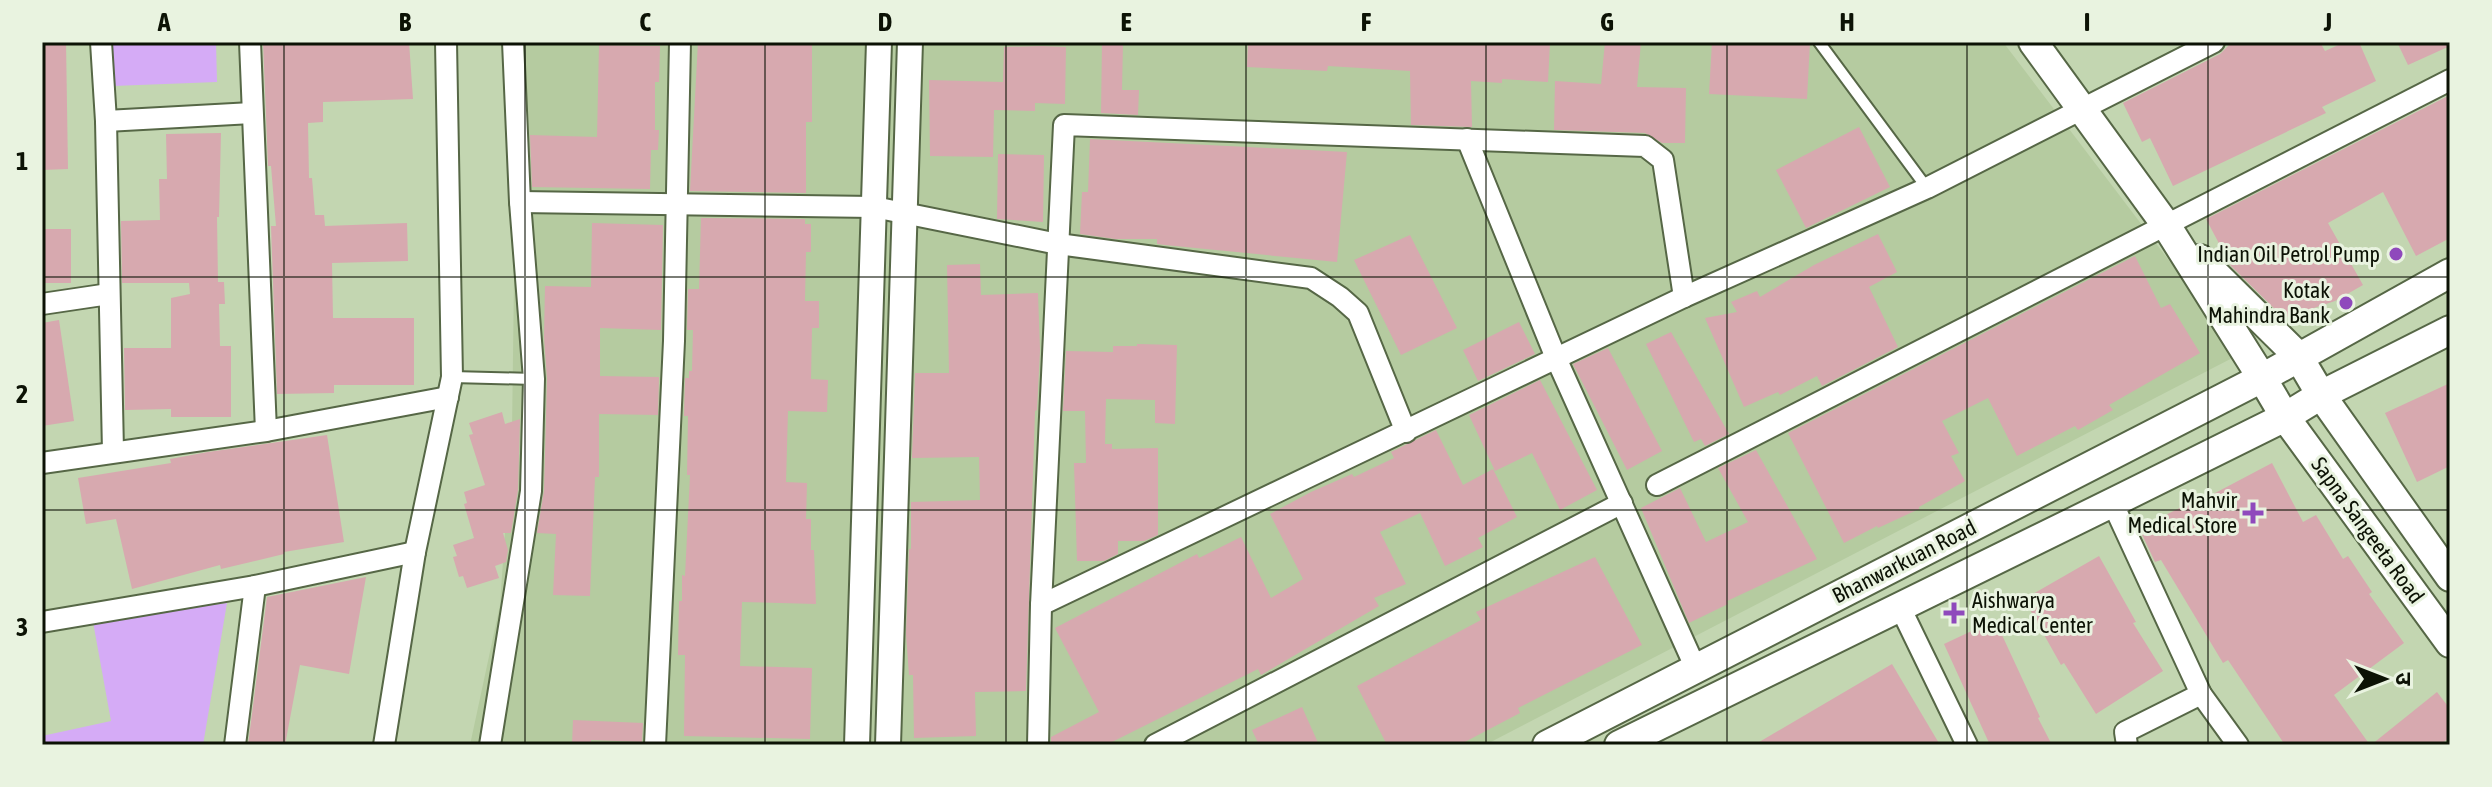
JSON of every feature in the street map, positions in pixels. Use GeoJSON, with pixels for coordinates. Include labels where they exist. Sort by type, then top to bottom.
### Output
{"type":"FeatureCollection","features":[{"type":"Feature","properties":{"kind":"main road"},"geometry":{"type":"LineString","coordinates":[[2033,42],[2166,225]]}},
{"type":"Feature","properties":{"kind":"main road","name":"Sapna Sangeeta Road"},"geometry":{"type":"LineString","coordinates":[[2166,225],[2298,356],[2321,395],[2450,577]]}},
{"type":"Feature","properties":{"kind":"main road","name":"Sapna Sangeeta Road"},"geometry":{"type":"LineString","coordinates":[[2166,225],[2285,417],[2450,643]]}},
{"type":"Feature","properties":{"kind":"main road","name":"Bhanwarkuan Road"},"geometry":{"type":"LineString","coordinates":[[1547,745],[2262,378],[2450,273]]}},
{"type":"Feature","properties":{"kind":"main road","name":"Bhanwarkuan Road"},"geometry":{"type":"LineString","coordinates":[[1619,745],[1899,605],[2113,504],[2450,330]]}},
{"type":"Feature","properties":{"kind":"street"},"geometry":{"type":"LineString","coordinates":[[101,42],[106,121],[113,451]]}},
{"type":"Feature","properties":{"kind":"street"},"geometry":{"type":"LineString","coordinates":[[250,42],[266,431]]}},
{"type":"Feature","properties":{"kind":"street"},"geometry":{"type":"LineString","coordinates":[[384,745],[415,552],[450,387],[446,42]]}},
{"type":"Feature","properties":{"kind":"street"},"geometry":{"type":"LineString","coordinates":[[490,745],[531,491],[534,379],[520,202],[513,42]]}},
{"type":"Feature","properties":{"kind":"street"},"geometry":{"type":"LineString","coordinates":[[655,745],[674,341],[680,42]]}},
{"type":"Feature","properties":{"kind":"street"},"geometry":{"type":"LineString","coordinates":[[857,745],[879,42]]}},
{"type":"Feature","properties":{"kind":"street"},"geometry":{"type":"LineString","coordinates":[[888,745],[910,42]]}},
{"type":"Feature","properties":{"kind":"street"},"geometry":{"type":"LineString","coordinates":[[1041,605],[1684,297],[1927,188],[2214,42]]}},
{"type":"Feature","properties":{"kind":"street"},"geometry":{"type":"LineString","coordinates":[[1657,485],[2450,80]]}},
{"type":"Feature","properties":{"kind":"street"},"geometry":{"type":"LineString","coordinates":[[106,121],[252,113]]}},
{"type":"Feature","properties":{"kind":"street"},"geometry":{"type":"LineString","coordinates":[[1038,745],[1041,605],[1064,125],[1645,146],[1663,160],[1684,297]]}},
{"type":"Feature","properties":{"kind":"street"},"geometry":{"type":"LineString","coordinates":[[1467,139],[1556,358],[1696,669]]}},
{"type":"Feature","properties":{"kind":"street"},"geometry":{"type":"LineString","coordinates":[[520,202],[874,207],[1058,244],[1311,278],[1358,313],[1406,432]]}},
{"type":"Feature","properties":{"kind":"street"},"geometry":{"type":"LineString","coordinates":[[42,304],[109,294]]}},
{"type":"Feature","properties":{"kind":"street"},"geometry":{"type":"LineString","coordinates":[[42,463],[266,431],[450,387]]}},
{"type":"Feature","properties":{"kind":"street"},"geometry":{"type":"LineString","coordinates":[[1155,745],[1622,503]]}},
{"type":"Feature","properties":{"kind":"street"},"geometry":{"type":"LineString","coordinates":[[2113,504],[2201,694],[2238,745]]}},
{"type":"Feature","properties":{"kind":"street"},"geometry":{"type":"LineString","coordinates":[[42,622],[255,586],[415,552]]}},
{"type":"Feature","properties":{"kind":"street"},"geometry":{"type":"LineString","coordinates":[[235,745],[255,586]]}},
{"type":"Feature","properties":{"kind":"street"},"geometry":{"type":"LineString","coordinates":[[1899,605],[1967,745]]}},
{"type":"Feature","properties":{"kind":"street"},"geometry":{"type":"LineString","coordinates":[[2127,745],[2125,732],[2201,694]]}},
{"type":"Feature","properties":{"kind":"lane"},"geometry":{"type":"LineString","coordinates":[[1819,42],[1927,188]]}},
{"type":"Feature","properties":{"kind":"lane"},"geometry":{"type":"LineString","coordinates":[[450,387],[534,379]]}},
{"type":"Feature","properties":{"kind":"shaded area"},"geometry":{"type":"Polygon","coordinates":[[[111,42],[216,42],[217,82],[113,86],[111,42]]]}},
{"type":"Feature","properties":{"kind":"shaded area"},"geometry":{"type":"Polygon","coordinates":[[[513,42],[2003,42],[2240,354],[1485,745],[470,745],[500,605],[512,430],[516,130],[513,42]]]}},
{"type":"Feature","properties":{"kind":"shaded area"},"geometry":{"type":"Polygon","coordinates":[[[227,603],[203,745],[42,745],[42,736],[111,721],[93,622],[227,603]]]}},
{"type":"Feature","properties":{"kind":"building"},"geometry":{"type":"Polygon","coordinates":[[[42,42],[66,42],[68,169],[42,170],[42,42]]]}},
{"type":"Feature","properties":{"kind":"building"},"geometry":{"type":"Polygon","coordinates":[[[263,42],[409,42],[413,99],[323,102],[323,122],[308,123],[309,178],[312,178],[315,215],[324,215],[325,226],[407,223],[408,261],[332,263],[333,318],[414,318],[414,385],[334,385],[334,393],[277,394],[271,226],[276,226],[271,166],[268,166],[263,42]]]}},
{"type":"Feature","properties":{"kind":"building"},"geometry":{"type":"Polygon","coordinates":[[[698,42],[812,42],[812,122],[806,122],[806,193],[690,191],[698,42]]]}},
{"type":"Feature","properties":{"kind":"building"},"geometry":{"type":"Polygon","coordinates":[[[1102,42],[1123,42],[1122,90],[1139,90],[1138,115],[1101,113],[1102,42]]]}},
{"type":"Feature","properties":{"kind":"building"},"geometry":{"type":"Polygon","coordinates":[[[1248,42],[1550,42],[1548,82],[1502,79],[1502,83],[1471,81],[1472,127],[1411,125],[1410,71],[1328,66],[1327,71],[1247,67],[1248,42]]]}},
{"type":"Feature","properties":{"kind":"building"},"geometry":{"type":"Polygon","coordinates":[[[1605,42],[1641,42],[1637,87],[1686,88],[1685,143],[1662,143],[1645,133],[1554,130],[1555,81],[1601,84],[1605,42]]]}},
{"type":"Feature","properties":{"kind":"building"},"geometry":{"type":"Polygon","coordinates":[[[1712,42],[1810,42],[1807,99],[1709,94],[1712,42]]]}},
{"type":"Feature","properties":{"kind":"building"},"geometry":{"type":"Polygon","coordinates":[[[2232,42],[2320,42],[2325,51],[2345,42],[2359,42],[2376,81],[2322,107],[2326,113],[2173,186],[2150,138],[2142,142],[2123,103],[2220,54],[2232,42]]]}},
{"type":"Feature","properties":{"kind":"building"},"geometry":{"type":"Polygon","coordinates":[[[2397,42],[2450,42],[2450,46],[2408,65],[2397,42]]]}},
{"type":"Feature","properties":{"kind":"building"},"geometry":{"type":"Polygon","coordinates":[[[599,45],[660,46],[659,82],[655,82],[658,150],[651,150],[650,189],[532,187],[530,135],[597,137],[599,45]]]}},
{"type":"Feature","properties":{"kind":"building"},"geometry":{"type":"Polygon","coordinates":[[[1004,47],[1066,47],[1065,104],[1035,103],[1035,111],[994,110],[993,157],[930,156],[929,80],[1003,82],[1004,47]]]}},
{"type":"Feature","properties":{"kind":"building"},"geometry":{"type":"Polygon","coordinates":[[[2450,95],[2450,238],[2416,256],[2383,192],[2328,223],[2363,285],[2335,301],[2284,318],[2231,266],[2206,219],[2450,95]]]}},
{"type":"Feature","properties":{"kind":"building"},"geometry":{"type":"Polygon","coordinates":[[[1859,127],[1890,187],[1806,228],[1776,170],[1859,127]]]}},
{"type":"Feature","properties":{"kind":"building"},"geometry":{"type":"Polygon","coordinates":[[[221,133],[218,282],[224,282],[225,304],[219,304],[220,346],[231,346],[231,417],[171,417],[171,409],[125,410],[124,348],[171,348],[171,298],[190,294],[189,283],[122,283],[121,221],[160,220],[159,179],[167,179],[166,134],[221,133]]]}},
{"type":"Feature","properties":{"kind":"building"},"geometry":{"type":"Polygon","coordinates":[[[1090,139],[1347,152],[1337,262],[1157,244],[1157,239],[1115,239],[1080,234],[1082,192],[1088,192],[1090,139]]]}},
{"type":"Feature","properties":{"kind":"building"},"geometry":{"type":"Polygon","coordinates":[[[998,154],[1044,155],[1043,222],[997,219],[998,154]]]}},
{"type":"Feature","properties":{"kind":"building"},"geometry":{"type":"Polygon","coordinates":[[[701,218],[805,219],[805,224],[811,224],[811,252],[806,252],[805,301],[819,301],[819,328],[812,328],[811,379],[828,380],[827,412],[788,411],[786,482],[807,483],[806,519],[811,519],[816,604],[742,602],[740,666],[812,668],[810,739],[684,736],[685,655],[678,655],[679,601],[682,601],[682,575],[685,576],[690,475],[687,475],[685,378],[689,378],[689,371],[692,371],[693,330],[687,330],[688,289],[699,289],[701,218]]]}},
{"type":"Feature","properties":{"kind":"building"},"geometry":{"type":"Polygon","coordinates":[[[592,223],[663,225],[661,330],[600,328],[600,376],[659,377],[658,415],[599,414],[599,477],[595,477],[590,596],[553,595],[556,534],[537,533],[544,491],[547,379],[545,286],[591,287],[592,223]]]}},
{"type":"Feature","properties":{"kind":"building"},"geometry":{"type":"Polygon","coordinates":[[[42,229],[71,229],[71,283],[42,283],[42,229]]]}},
{"type":"Feature","properties":{"kind":"building"},"geometry":{"type":"Polygon","coordinates":[[[1878,234],[1897,272],[1869,287],[1898,347],[1822,386],[1817,376],[1780,395],[1778,392],[1744,407],[1705,318],[1737,312],[1731,302],[1757,291],[1760,297],[1814,265],[1878,234]]]}},
{"type":"Feature","properties":{"kind":"building"},"geometry":{"type":"Polygon","coordinates":[[[1410,235],[1457,328],[1401,355],[1354,260],[1410,235]]]}},
{"type":"Feature","properties":{"kind":"building"},"geometry":{"type":"Polygon","coordinates":[[[2135,256],[2161,308],[2170,304],[2200,353],[2109,405],[2113,410],[2078,430],[2075,426],[2017,456],[1988,398],[1942,421],[1959,453],[1951,456],[1965,481],[1919,509],[1844,543],[1788,433],[2135,256]]]}},
{"type":"Feature","properties":{"kind":"building"},"geometry":{"type":"Polygon","coordinates":[[[980,264],[981,295],[1038,293],[1040,350],[1035,411],[1026,691],[975,692],[976,736],[914,738],[913,675],[909,675],[906,634],[911,502],[980,500],[979,457],[912,458],[915,373],[949,373],[947,265],[980,264]]]}},
{"type":"Feature","properties":{"kind":"building"},"geometry":{"type":"Polygon","coordinates":[[[59,320],[74,421],[42,426],[42,323],[59,320]]]}},
{"type":"Feature","properties":{"kind":"building"},"geometry":{"type":"Polygon","coordinates":[[[1519,322],[1535,354],[1478,381],[1463,350],[1519,322]]]}},
{"type":"Feature","properties":{"kind":"building"},"geometry":{"type":"Polygon","coordinates":[[[1671,332],[1729,434],[1705,446],[1701,439],[1694,442],[1646,344],[1671,332]]]}},
{"type":"Feature","properties":{"kind":"building"},"geometry":{"type":"Polygon","coordinates":[[[1177,345],[1175,424],[1155,423],[1155,400],[1106,399],[1105,444],[1112,444],[1112,449],[1158,448],[1158,535],[1144,541],[1118,541],[1118,554],[1104,561],[1077,561],[1074,463],[1086,463],[1085,411],[1063,411],[1066,351],[1113,352],[1113,346],[1177,345]]]}},
{"type":"Feature","properties":{"kind":"building"},"geometry":{"type":"Polygon","coordinates":[[[1608,348],[1662,451],[1627,470],[1573,364],[1608,348]]]}},
{"type":"Feature","properties":{"kind":"building"},"geometry":{"type":"Polygon","coordinates":[[[1540,380],[1597,490],[1560,510],[1532,453],[1495,471],[1469,415],[1540,380]]]}},
{"type":"Feature","properties":{"kind":"building"},"geometry":{"type":"Polygon","coordinates":[[[2450,383],[2450,466],[2417,482],[2385,413],[2450,383]]]}},
{"type":"Feature","properties":{"kind":"building"},"geometry":{"type":"Polygon","coordinates":[[[502,412],[505,424],[520,419],[518,490],[511,533],[503,533],[508,550],[506,562],[495,566],[499,578],[467,588],[463,576],[459,577],[453,545],[474,538],[464,504],[467,503],[464,492],[485,485],[469,435],[473,434],[469,423],[502,412]]]}},
{"type":"Feature","properties":{"kind":"building"},"geometry":{"type":"Polygon","coordinates":[[[1436,430],[1463,485],[1493,469],[1517,517],[1478,538],[1483,547],[1445,566],[1420,513],[1380,532],[1406,584],[1374,598],[1379,606],[1261,675],[1258,669],[1106,745],[1051,745],[1051,737],[1099,712],[1055,628],[1197,554],[1199,558],[1241,537],[1271,598],[1303,579],[1270,514],[1311,492],[1352,474],[1354,477],[1394,458],[1391,452],[1436,430]]]}},
{"type":"Feature","properties":{"kind":"building"},"geometry":{"type":"Polygon","coordinates":[[[327,435],[344,542],[284,552],[221,569],[220,565],[132,589],[116,519],[86,524],[78,478],[171,463],[170,459],[208,452],[327,435]]]}},
{"type":"Feature","properties":{"kind":"building"},"geometry":{"type":"Polygon","coordinates":[[[1756,450],[1817,559],[1727,601],[1728,604],[1689,623],[1641,508],[1680,488],[1706,542],[1748,522],[1718,468],[1756,450]]]}},
{"type":"Feature","properties":{"kind":"building"},"geometry":{"type":"Polygon","coordinates":[[[2272,463],[2303,522],[2316,515],[2343,559],[2348,556],[2372,592],[2369,594],[2404,643],[2334,695],[2370,745],[2285,745],[2228,660],[2223,663],[2161,560],[2155,562],[2139,528],[2198,499],[2200,501],[2272,463]]]}},
{"type":"Feature","properties":{"kind":"building"},"geometry":{"type":"Polygon","coordinates":[[[2099,556],[2136,622],[2133,623],[2163,671],[2096,714],[2064,663],[2061,665],[2024,599],[2099,556]]]}},
{"type":"Feature","properties":{"kind":"building"},"geometry":{"type":"Polygon","coordinates":[[[1595,557],[1642,645],[1518,708],[1520,713],[1459,745],[1387,745],[1357,686],[1481,620],[1476,612],[1595,557]]]}},
{"type":"Feature","properties":{"kind":"building"},"geometry":{"type":"Polygon","coordinates":[[[366,577],[349,674],[300,665],[285,745],[248,745],[267,597],[366,577]]]}},
{"type":"Feature","properties":{"kind":"building"},"geometry":{"type":"Polygon","coordinates":[[[1995,620],[2052,745],[1990,745],[1944,644],[1995,620]]]}},
{"type":"Feature","properties":{"kind":"building"},"geometry":{"type":"Polygon","coordinates":[[[1892,664],[1940,745],[1754,745],[1892,664]]]}},
{"type":"Feature","properties":{"kind":"building"},"geometry":{"type":"Polygon","coordinates":[[[2437,692],[2450,709],[2450,737],[2440,745],[2371,745],[2437,692]]]}},
{"type":"Feature","properties":{"kind":"building"},"geometry":{"type":"Polygon","coordinates":[[[1302,707],[1319,745],[1259,745],[1252,730],[1302,707]]]}},
{"type":"Feature","properties":{"kind":"building"},"geometry":{"type":"Polygon","coordinates":[[[573,720],[643,723],[642,742],[591,740],[591,745],[572,745],[573,720]]]}},
{"type":"Feature","properties":{"kind":"place","name":"Indian Oil Petrol Pump"},"geometry":{"type":"Point","coordinates":[2396,254]}},
{"type":"Feature","properties":{"kind":"place","name":"Kotak Mahindra Bank"},"geometry":{"type":"Point","coordinates":[2346,303]}},
{"type":"Feature","properties":{"kind":"place","name":"Mahvir Medical Store"},"geometry":{"type":"Point","coordinates":[2253,513]}},
{"type":"Feature","properties":{"kind":"place","name":"Aishwarya Medical Center"},"geometry":{"type":"Point","coordinates":[1954,613]}}]}
